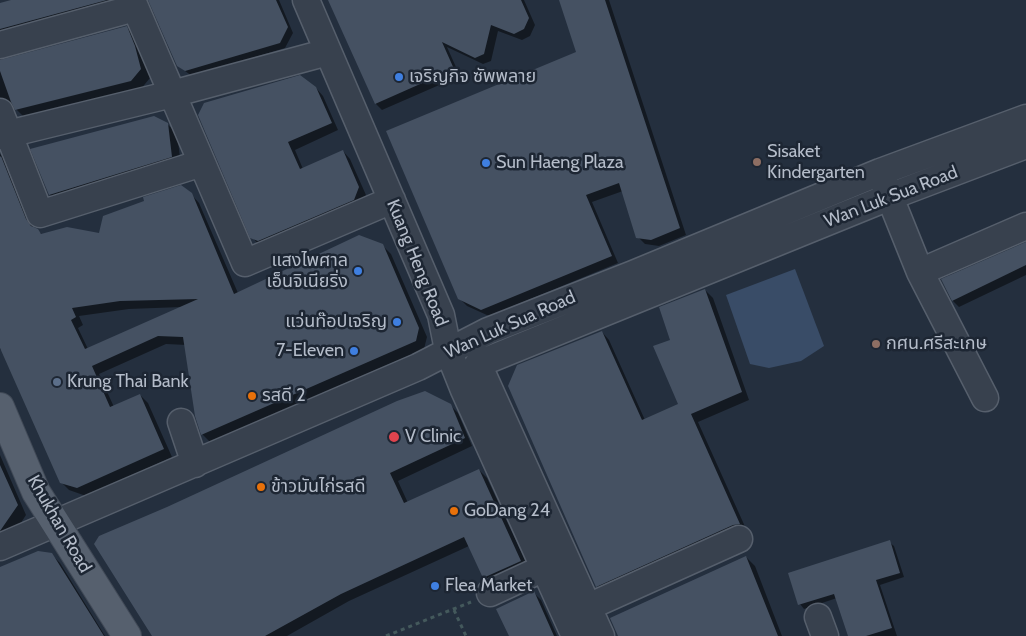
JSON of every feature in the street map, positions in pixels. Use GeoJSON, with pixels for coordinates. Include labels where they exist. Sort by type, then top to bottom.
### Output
{"type":"FeatureCollection","features":[{"type":"Feature","properties":{"kind":"main road","name":"Khukhan Road"},"geometry":{"type":"LineString","coordinates":[[0,407],[36,492],[127,636]]}},
{"type":"Feature","properties":{"kind":"street","name":"Kuang Heng Road"},"geometry":{"type":"LineString","coordinates":[[306,0],[441,315],[448,350],[464,390],[575,636]]}},
{"type":"Feature","properties":{"kind":"street"},"geometry":{"type":"LineString","coordinates":[[0,45],[134,4],[244,263],[392,200]]}},
{"type":"Feature","properties":{"kind":"street"},"geometry":{"type":"LineString","coordinates":[[202,163],[40,214],[3,127],[172,94],[328,52]]}},
{"type":"Feature","properties":{"kind":"street","name":"Wan Luk Sua Road"},"geometry":{"type":"LineString","coordinates":[[0,547],[418,367],[488,331],[633,274],[880,172],[1026,118]]}},
{"type":"Feature","properties":{"kind":"street","name":"Wan Luk Sua Road"},"geometry":{"type":"LineString","coordinates":[[478,364],[889,197],[1026,145]]}},
{"type":"Feature","properties":{"kind":"street"},"geometry":{"type":"LineString","coordinates":[[880,172],[920,272],[985,398]]}},
{"type":"Feature","properties":{"kind":"street"},"geometry":{"type":"LineString","coordinates":[[920,272],[1026,226]]}},
{"type":"Feature","properties":{"kind":"street"},"geometry":{"type":"LineString","coordinates":[[448,350],[478,364],[601,636]]}},
{"type":"Feature","properties":{"kind":"street"},"geometry":{"type":"LineString","coordinates":[[174,425],[189,466]]}},
{"type":"Feature","properties":{"kind":"street"},"geometry":{"type":"LineString","coordinates":[[588,607],[739,539]]}},
{"type":"Feature","properties":{"kind":"street"},"geometry":{"type":"LineString","coordinates":[[490,593],[544,568]]}},
{"type":"Feature","properties":{"kind":"path"},"geometry":{"type":"LineString","coordinates":[[386,636],[454,610],[490,593]]}},
{"type":"Feature","properties":{"kind":"path"},"geometry":{"type":"LineString","coordinates":[[454,610],[466,636]]}},
{"type":"Feature","properties":{"kind":"water"},"geometry":{"type":"Polygon","coordinates":[[[795,269],[824,346],[801,361],[769,368],[750,364],[726,295],[795,269]]]}},
{"type":"Feature","properties":{"kind":"building"},"geometry":{"type":"Polygon","coordinates":[[[11,0],[107,0],[0,29],[0,3],[11,0]]]}},
{"type":"Feature","properties":{"kind":"building"},"geometry":{"type":"Polygon","coordinates":[[[148,0],[276,0],[288,27],[280,43],[185,71],[177,66],[148,0]]]}},
{"type":"Feature","properties":{"kind":"building"},"geometry":{"type":"Polygon","coordinates":[[[328,0],[521,0],[529,18],[524,29],[514,34],[491,25],[484,54],[475,58],[442,42],[454,69],[375,104],[328,0]]]}},
{"type":"Feature","properties":{"kind":"building","name":"Sun Haeng Plaza"},"geometry":{"type":"Polygon","coordinates":[[[559,0],[605,0],[680,228],[651,240],[636,238],[619,183],[586,195],[612,256],[481,310],[458,299],[386,131],[576,52],[559,0]]]}},
{"type":"Feature","properties":{"kind":"building"},"geometry":{"type":"Polygon","coordinates":[[[127,26],[141,69],[131,81],[15,110],[0,71],[0,60],[127,26]]]}},
{"type":"Feature","properties":{"kind":"building"},"geometry":{"type":"Polygon","coordinates":[[[300,75],[316,87],[332,123],[288,142],[300,169],[343,150],[359,187],[354,200],[258,241],[250,238],[198,115],[204,103],[300,75]]]}},
{"type":"Feature","properties":{"kind":"building"},"geometry":{"type":"Polygon","coordinates":[[[154,116],[168,123],[172,157],[49,195],[30,149],[154,116]]]}},
{"type":"Feature","properties":{"kind":"building"},"geometry":{"type":"Polygon","coordinates":[[[0,157],[26,219],[41,234],[67,227],[99,233],[103,216],[144,201],[143,197],[181,185],[192,193],[234,294],[359,235],[383,244],[419,328],[416,341],[201,435],[195,416],[183,337],[158,336],[92,366],[110,407],[140,394],[164,449],[77,488],[60,483],[0,348],[0,157]],[[198,299],[120,301],[72,308],[76,317],[71,320],[85,349],[198,299]]]}},
{"type":"Feature","properties":{"kind":"building"},"geometry":{"type":"Polygon","coordinates":[[[1026,242],[1026,265],[952,301],[941,279],[1026,242]]]}},
{"type":"Feature","properties":{"kind":"building"},"geometry":{"type":"Polygon","coordinates":[[[705,289],[742,392],[691,414],[740,524],[733,525],[596,587],[508,386],[517,365],[602,331],[642,420],[678,404],[653,346],[670,340],[659,307],[705,289]]]}},
{"type":"Feature","properties":{"kind":"building"},"geometry":{"type":"Polygon","coordinates":[[[425,391],[451,404],[465,438],[390,473],[404,503],[479,469],[521,561],[483,578],[464,537],[341,594],[265,636],[152,636],[94,544],[99,536],[167,507],[397,401],[425,391]]]}},
{"type":"Feature","properties":{"kind":"building"},"geometry":{"type":"Polygon","coordinates":[[[0,465],[18,505],[0,531],[0,465]]]}},
{"type":"Feature","properties":{"kind":"building"},"geometry":{"type":"Polygon","coordinates":[[[890,540],[900,573],[876,580],[892,628],[866,636],[848,636],[834,594],[798,605],[788,573],[890,540]]]}},
{"type":"Feature","properties":{"kind":"building"},"geometry":{"type":"Polygon","coordinates":[[[38,551],[52,553],[104,636],[0,636],[0,567],[38,551]]]}},
{"type":"Feature","properties":{"kind":"building"},"geometry":{"type":"Polygon","coordinates":[[[746,556],[778,636],[618,636],[610,618],[746,556]]]}},
{"type":"Feature","properties":{"kind":"building"},"geometry":{"type":"Polygon","coordinates":[[[534,591],[554,636],[509,636],[496,609],[534,591]]]}},
{"type":"Feature","properties":{"kind":"place","name":"เจริญกิจ ซัพพลาย"},"geometry":{"type":"Point","coordinates":[399,77]}},
{"type":"Feature","properties":{"kind":"place","name":"Sisaket Kindergarten"},"geometry":{"type":"Point","coordinates":[757,162]}},
{"type":"Feature","properties":{"kind":"place","name":"Sun Haeng Plaza"},"geometry":{"type":"Point","coordinates":[486,163]}},
{"type":"Feature","properties":{"kind":"place","name":"แสงไพศาล เอ็นจิเนียริ่ง"},"geometry":{"type":"Point","coordinates":[358,271]}},
{"type":"Feature","properties":{"kind":"place","name":"แว่นท๊อปเจริญ"},"geometry":{"type":"Point","coordinates":[397,322]}},
{"type":"Feature","properties":{"kind":"place","name":"กศน.ศรีสะเกษ"},"geometry":{"type":"Point","coordinates":[876,344]}},
{"type":"Feature","properties":{"kind":"place","name":"7-Eleven"},"geometry":{"type":"Point","coordinates":[354,351]}},
{"type":"Feature","properties":{"kind":"place","name":"Krung Thai Bank"},"geometry":{"type":"Point","coordinates":[57,382]}},
{"type":"Feature","properties":{"kind":"place","name":"รสดี 2"},"geometry":{"type":"Point","coordinates":[252,396]}},
{"type":"Feature","properties":{"kind":"place","name":"V Clinic"},"geometry":{"type":"Point","coordinates":[394,437]}},
{"type":"Feature","properties":{"kind":"place","name":"ข้าวมันไก่รสดี"},"geometry":{"type":"Point","coordinates":[261,487]}},
{"type":"Feature","properties":{"kind":"place","name":"GoDang 24"},"geometry":{"type":"Point","coordinates":[454,511]}},
{"type":"Feature","properties":{"kind":"place","name":"Flea Market"},"geometry":{"type":"Point","coordinates":[435,586]}}]}
